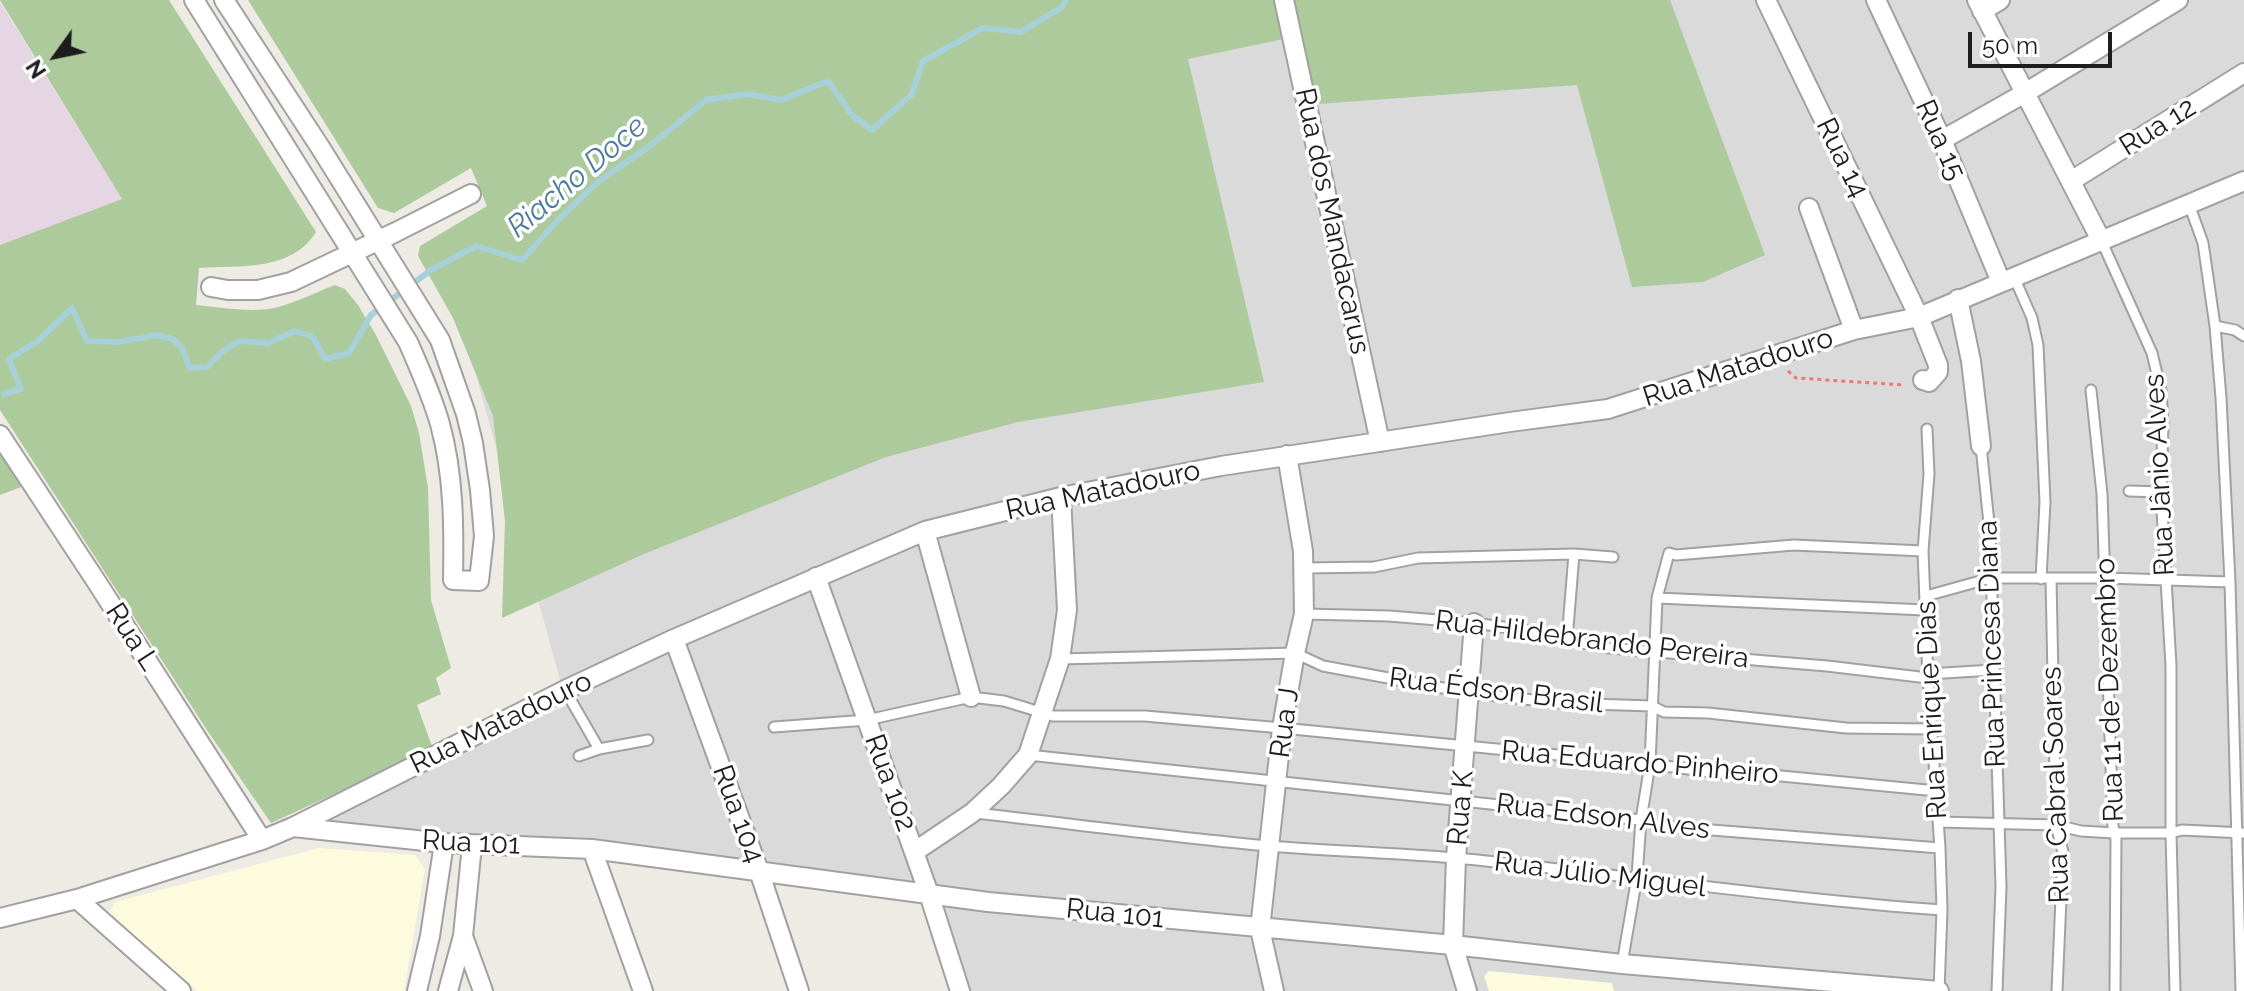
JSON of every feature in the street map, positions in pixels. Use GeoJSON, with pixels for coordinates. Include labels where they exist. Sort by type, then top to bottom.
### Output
{"type":"FeatureCollection","features":[{"type":"Feature","properties":{"kind":"street"},"geometry":{"type":"LineString","coordinates":[[194,0],[408,342],[433,399],[448,457],[453,580],[479,581],[484,536],[473,443],[440,340],[224,0]]}},
{"type":"Feature","properties":{"kind":"street","name":"Rua dos Mandacarus"},"geometry":{"type":"LineString","coordinates":[[1284,0],[1380,442]]}},
{"type":"Feature","properties":{"kind":"street","name":"Rua 14"},"geometry":{"type":"LineString","coordinates":[[1766,0],[1919,317]]}},
{"type":"Feature","properties":{"kind":"street","name":"Rua 15"},"geometry":{"type":"LineString","coordinates":[[1876,0],[2008,279]]}},
{"type":"Feature","properties":{"kind":"street"},"geometry":{"type":"LineString","coordinates":[[1979,5],[2000,0]]}},
{"type":"Feature","properties":{"kind":"street"},"geometry":{"type":"LineString","coordinates":[[1942,140],[2178,0]]}},
{"type":"Feature","properties":{"kind":"street","name":"Rua Jânio Alves"},"geometry":{"type":"LineString","coordinates":[[1979,5],[2102,242]]}},
{"type":"Feature","properties":{"kind":"street","name":"Rua 12"},"geometry":{"type":"LineString","coordinates":[[2071,181],[2244,73]]}},
{"type":"Feature","properties":{"kind":"street","name":"Rua Matadouro"},"geometry":{"type":"LineString","coordinates":[[0,918],[77,899],[262,840],[674,639],[925,531],[1061,497],[1287,455],[1608,409],[1854,330],[1919,317],[2244,181]]}},
{"type":"Feature","properties":{"kind":"street"},"geometry":{"type":"LineString","coordinates":[[211,287],[240,291],[273,288],[291,282],[471,194]]}},
{"type":"Feature","properties":{"kind":"street"},"geometry":{"type":"LineString","coordinates":[[1809,208],[1854,330]]}},
{"type":"Feature","properties":{"kind":"street","name":"Rua Princesa Diana"},"geometry":{"type":"LineString","coordinates":[[1958,299],[1971,361],[1981,446]]}},
{"type":"Feature","properties":{"kind":"street"},"geometry":{"type":"LineString","coordinates":[[1919,317],[1938,365],[1936,377],[1920,383]]}},
{"type":"Feature","properties":{"kind":"street","name":"Rua L"},"geometry":{"type":"LineString","coordinates":[[0,435],[262,840]]}},
{"type":"Feature","properties":{"kind":"street","name":"Rua J"},"geometry":{"type":"LineString","coordinates":[[1274,991],[1260,929],[1282,728],[1304,614],[1303,551],[1287,455]]}},
{"type":"Feature","properties":{"kind":"street"},"geometry":{"type":"LineString","coordinates":[[914,852],[972,813],[1028,755],[1060,659],[1067,610],[1061,497]]}},
{"type":"Feature","properties":{"kind":"street"},"geometry":{"type":"LineString","coordinates":[[925,531],[971,697]]}},
{"type":"Feature","properties":{"kind":"street","name":"Rua 102"},"geometry":{"type":"LineString","coordinates":[[816,577],[929,894],[960,991]]}},
{"type":"Feature","properties":{"kind":"street","name":"Rua K"},"geometry":{"type":"LineString","coordinates":[[1467,991],[1453,945],[1456,858],[1474,623]]}},
{"type":"Feature","properties":{"kind":"street","name":"Rua 104"},"geometry":{"type":"LineString","coordinates":[[674,639],[759,871],[799,991]]}},
{"type":"Feature","properties":{"kind":"street","name":"Rua 101"},"geometry":{"type":"LineString","coordinates":[[293,827],[444,843],[592,849],[1003,903],[1622,964],[1939,991]]}},
{"type":"Feature","properties":{"kind":"street"},"geometry":{"type":"LineString","coordinates":[[417,991],[430,936],[444,843]]}},
{"type":"Feature","properties":{"kind":"street"},"geometry":{"type":"LineString","coordinates":[[448,991],[463,936],[472,845]]}},
{"type":"Feature","properties":{"kind":"street"},"geometry":{"type":"LineString","coordinates":[[592,849],[643,991]]}},
{"type":"Feature","properties":{"kind":"street"},"geometry":{"type":"LineString","coordinates":[[77,899],[181,991]]}},
{"type":"Feature","properties":{"kind":"street"},"geometry":{"type":"LineString","coordinates":[[463,936],[483,991]]}},
{"type":"Feature","properties":{"kind":"lane"},"geometry":{"type":"LineString","coordinates":[[2189,204],[2203,243],[2221,398],[2240,833],[2241,991]]}},
{"type":"Feature","properties":{"kind":"lane","name":"Rua Jânio Alves"},"geometry":{"type":"LineString","coordinates":[[2102,242],[2152,353],[2161,391],[2161,492],[2171,666],[2175,991]]}},
{"type":"Feature","properties":{"kind":"lane","name":"Rua Cabral Soares"},"geometry":{"type":"LineString","coordinates":[[2008,279],[2032,318],[2039,355],[2056,825],[2063,852],[2057,991]]}},
{"type":"Feature","properties":{"kind":"lane"},"geometry":{"type":"LineString","coordinates":[[2215,326],[2235,330],[2244,336]]}},
{"type":"Feature","properties":{"kind":"lane","name":"Rua 11 de Dezembro"},"geometry":{"type":"LineString","coordinates":[[2091,390],[2102,494],[2116,839],[2115,991]]}},
{"type":"Feature","properties":{"kind":"lane","name":"Rua Enrique Dias"},"geometry":{"type":"LineString","coordinates":[[1927,429],[1929,474],[1923,551],[1940,848],[1942,910],[1939,991]]}},
{"type":"Feature","properties":{"kind":"lane","name":"Rua Princesa Diana"},"geometry":{"type":"LineString","coordinates":[[1981,446],[1990,533],[2001,887],[1997,991]]}},
{"type":"Feature","properties":{"kind":"lane"},"geometry":{"type":"LineString","coordinates":[[2129,491],[2161,492]]}},
{"type":"Feature","properties":{"kind":"lane"},"geometry":{"type":"LineString","coordinates":[[1622,964],[1637,877],[1641,820],[1650,764],[1657,598],[1669,553],[1676,555],[1794,545],[1923,551]]}},
{"type":"Feature","properties":{"kind":"lane"},"geometry":{"type":"LineString","coordinates":[[1567,640],[1574,554]]}},
{"type":"Feature","properties":{"kind":"lane"},"geometry":{"type":"LineString","coordinates":[[1304,568],[1374,567],[1418,558],[1574,554],[1613,557]]}},
{"type":"Feature","properties":{"kind":"lane"},"geometry":{"type":"LineString","coordinates":[[1926,596],[1991,578],[2230,582]]}},
{"type":"Feature","properties":{"kind":"lane"},"geometry":{"type":"LineString","coordinates":[[1657,598],[1925,610]]}},
{"type":"Feature","properties":{"kind":"lane"},"geometry":{"type":"LineString","coordinates":[[2230,602],[2244,602]]}},
{"type":"Feature","properties":{"kind":"lane","name":"Rua Hildebrando Pereira"},"geometry":{"type":"LineString","coordinates":[[1304,614],[1389,616],[1474,623],[1654,652],[1928,676],[1993,670]]}},
{"type":"Feature","properties":{"kind":"lane","name":"Rua Édson Brasil"},"geometry":{"type":"LineString","coordinates":[[1060,659],[1295,653],[1323,666],[1470,693],[1560,703],[1652,706],[1664,712],[1708,713],[1846,728],[1933,729]]}},
{"type":"Feature","properties":{"kind":"lane"},"geometry":{"type":"LineString","coordinates":[[565,690],[599,749]]}},
{"type":"Feature","properties":{"kind":"lane","name":"Rua Eduardo Pinheiro"},"geometry":{"type":"LineString","coordinates":[[774,727],[867,720],[971,697],[1004,701],[1053,716],[1145,716],[1650,764],[1741,776],[1781,776],[1937,791]]}},
{"type":"Feature","properties":{"kind":"lane"},"geometry":{"type":"LineString","coordinates":[[579,756],[648,740]]}},
{"type":"Feature","properties":{"kind":"lane","name":"Rua Edson Alves"},"geometry":{"type":"LineString","coordinates":[[1028,755],[1641,820],[1661,826],[1940,848]]}},
{"type":"Feature","properties":{"kind":"lane","name":"Rua Júlio Miguel"},"geometry":{"type":"LineString","coordinates":[[972,813],[1269,846],[1456,858],[1868,905],[1942,910]]}},
{"type":"Feature","properties":{"kind":"lane"},"geometry":{"type":"LineString","coordinates":[[1939,822],[2056,825],[2081,831],[2114,833],[2171,833],[2182,830],[2240,833]]}},
{"type":"Feature","properties":{"kind":"path"},"geometry":{"type":"LineString","coordinates":[[1774,356],[1796,378],[1920,383]]}},
{"type":"Feature","properties":{"kind":"shaded area"},"geometry":{"type":"Polygon","coordinates":[[[1039,0],[2244,0],[2244,991],[960,991],[929,894],[290,829],[567,705],[469,349],[1039,0]]]}},
{"type":"Feature","properties":{"kind":"shaded area"},"geometry":{"type":"Polygon","coordinates":[[[0,2],[122,199],[0,245],[0,2]]]}},
{"type":"Feature","properties":{"kind":"shaded area"},"geometry":{"type":"Polygon","coordinates":[[[319,848],[415,855],[425,869],[404,991],[197,991],[109,913],[115,902],[319,848]]]}},
{"type":"Feature","properties":{"kind":"shaded area"},"geometry":{"type":"Polygon","coordinates":[[[1489,971],[1612,983],[1614,991],[1489,991],[1484,976],[1489,971]]]}},
{"type":"Feature","properties":{"kind":"green space"},"geometry":{"type":"Polygon","coordinates":[[[0,0],[169,0],[316,232],[305,245],[279,260],[247,266],[199,268],[196,305],[245,310],[274,308],[335,285],[345,289],[376,335],[411,406],[428,488],[431,600],[451,668],[436,678],[441,694],[417,705],[433,749],[271,823],[207,730],[0,410],[0,245],[122,199],[0,0]]]}},
{"type":"Feature","properties":{"kind":"green space"},"geometry":{"type":"Polygon","coordinates":[[[248,0],[1670,0],[1765,255],[1703,282],[1632,287],[1577,85],[1318,104],[1293,37],[1188,59],[1264,382],[1018,422],[886,457],[644,554],[502,618],[505,521],[493,416],[453,318],[418,256],[420,246],[487,206],[471,168],[394,213],[378,208],[248,0]]]}},
{"type":"Feature","properties":{"kind":"green space"},"geometry":{"type":"Polygon","coordinates":[[[0,440],[29,484],[0,495],[0,440]]]}},
{"type":"Feature","properties":{"kind":"waterway","name":"Riacho Doce"},"geometry":{"type":"LineString","coordinates":[[4,394],[21,389],[9,359],[39,340],[72,308],[87,341],[118,342],[157,335],[173,339],[182,348],[190,368],[207,367],[239,341],[268,343],[295,331],[313,337],[325,359],[349,353],[371,315],[431,270],[476,246],[522,260],[599,181],[647,148],[706,100],[747,94],[781,100],[828,81],[852,115],[872,130],[912,94],[923,61],[983,28],[1021,32],[1062,7],[1066,0]]}}]}
